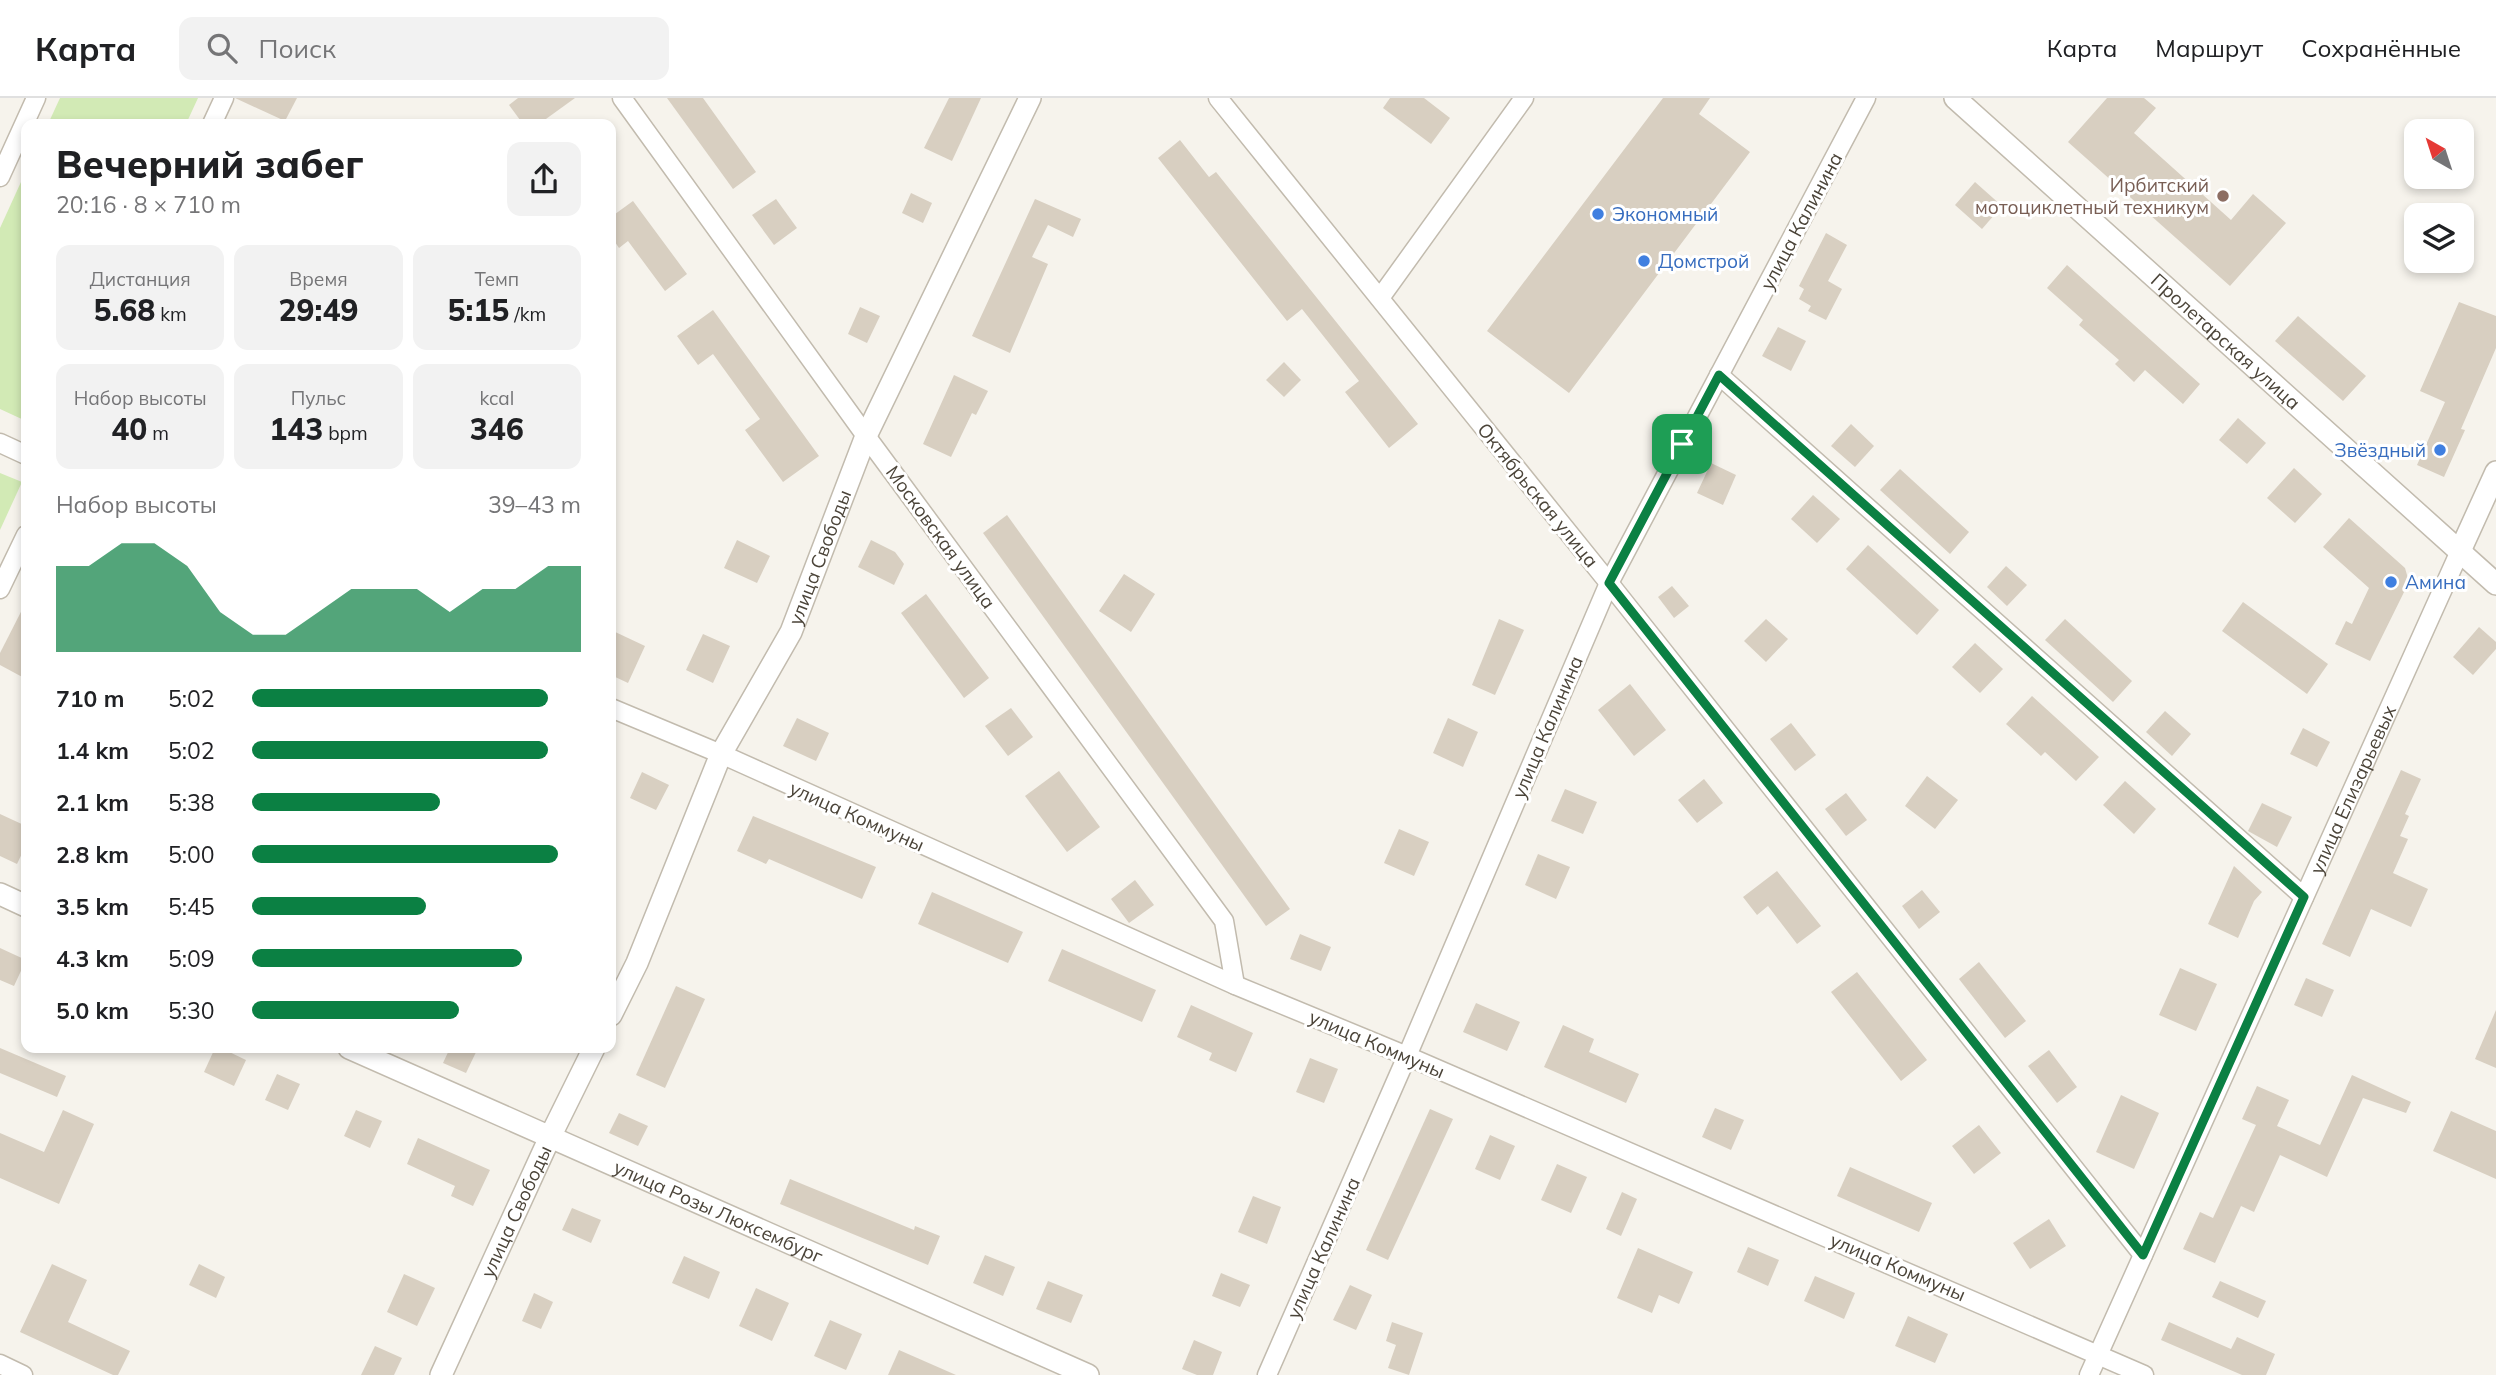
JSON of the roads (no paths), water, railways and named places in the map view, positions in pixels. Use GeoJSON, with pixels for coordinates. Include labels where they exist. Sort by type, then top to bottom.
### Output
{"type":"FeatureCollection","features":[{"type":"Feature","properties":{"kind":"street"},"geometry":{"type":"LineString","coordinates":[[26,119],[36,98]]}},
{"type":"Feature","properties":{"kind":"street"},"geometry":{"type":"LineString","coordinates":[[214,119],[224,98]]}},
{"type":"Feature","properties":{"kind":"street","name":"Московская улица"},"geometry":{"type":"LineString","coordinates":[[622,98],[866,436],[1224,921],[1235,985]]}},
{"type":"Feature","properties":{"kind":"street","name":"улица Свободы"},"geometry":{"type":"LineString","coordinates":[[616,1005],[637,962],[720,754],[791,632],[866,436],[1030,98]]}},
{"type":"Feature","properties":{"kind":"street","name":"Октябрьская улица"},"geometry":{"type":"LineString","coordinates":[[1218,98],[1609,583],[2143,1255]]}},
{"type":"Feature","properties":{"kind":"street"},"geometry":{"type":"LineString","coordinates":[[1380,298],[1524,98]]}},
{"type":"Feature","properties":{"kind":"street","name":"улица Калинина"},"geometry":{"type":"LineString","coordinates":[[1267,1375],[1609,583],[1866,98]]}},
{"type":"Feature","properties":{"kind":"street","name":"Пролетарская улица"},"geometry":{"type":"LineString","coordinates":[[1955,98],[2496,584]]}},
{"type":"Feature","properties":{"kind":"street"},"geometry":{"type":"LineString","coordinates":[[0,177],[21,131]]}},
{"type":"Feature","properties":{"kind":"street"},"geometry":{"type":"LineString","coordinates":[[1719,375],[2304,897]]}},
{"type":"Feature","properties":{"kind":"street"},"geometry":{"type":"LineString","coordinates":[[0,443],[21,453]]}},
{"type":"Feature","properties":{"kind":"street","name":"улица Елизарьевых"},"geometry":{"type":"LineString","coordinates":[[2089,1375],[2496,472]]}},
{"type":"Feature","properties":{"kind":"street"},"geometry":{"type":"LineString","coordinates":[[0,589],[21,545]]}},
{"type":"Feature","properties":{"kind":"street","name":"улица Коммуны"},"geometry":{"type":"LineString","coordinates":[[616,710],[1235,985],[1407,1056],[2144,1375]]}},
{"type":"Feature","properties":{"kind":"street"},"geometry":{"type":"LineString","coordinates":[[0,894],[21,904]]}},
{"type":"Feature","properties":{"kind":"street","name":"улица Розы Люксембург"},"geometry":{"type":"LineString","coordinates":[[360,1053],[1088,1375]]}},
{"type":"Feature","properties":{"kind":"street","name":"улица Свободы"},"geometry":{"type":"LineString","coordinates":[[441,1375],[592,1053]]}},
{"type":"Feature","properties":{"kind":"street"},"geometry":{"type":"LineString","coordinates":[[0,1364],[23,1375]]}},
{"type":"Feature","properties":{"kind":"place","name":"Ирбитский мотоциклетный техникум"},"geometry":{"type":"Point","coordinates":[2223,196]}},
{"type":"Feature","properties":{"kind":"place","name":"Экономный"},"geometry":{"type":"Point","coordinates":[1598,214]}},
{"type":"Feature","properties":{"kind":"place","name":"Домстрой"},"geometry":{"type":"Point","coordinates":[1644,261]}},
{"type":"Feature","properties":{"kind":"place","name":"Звёздный"},"geometry":{"type":"Point","coordinates":[2440,450]}},
{"type":"Feature","properties":{"kind":"place","name":"Амина"},"geometry":{"type":"Point","coordinates":[2391,582]}}]}
